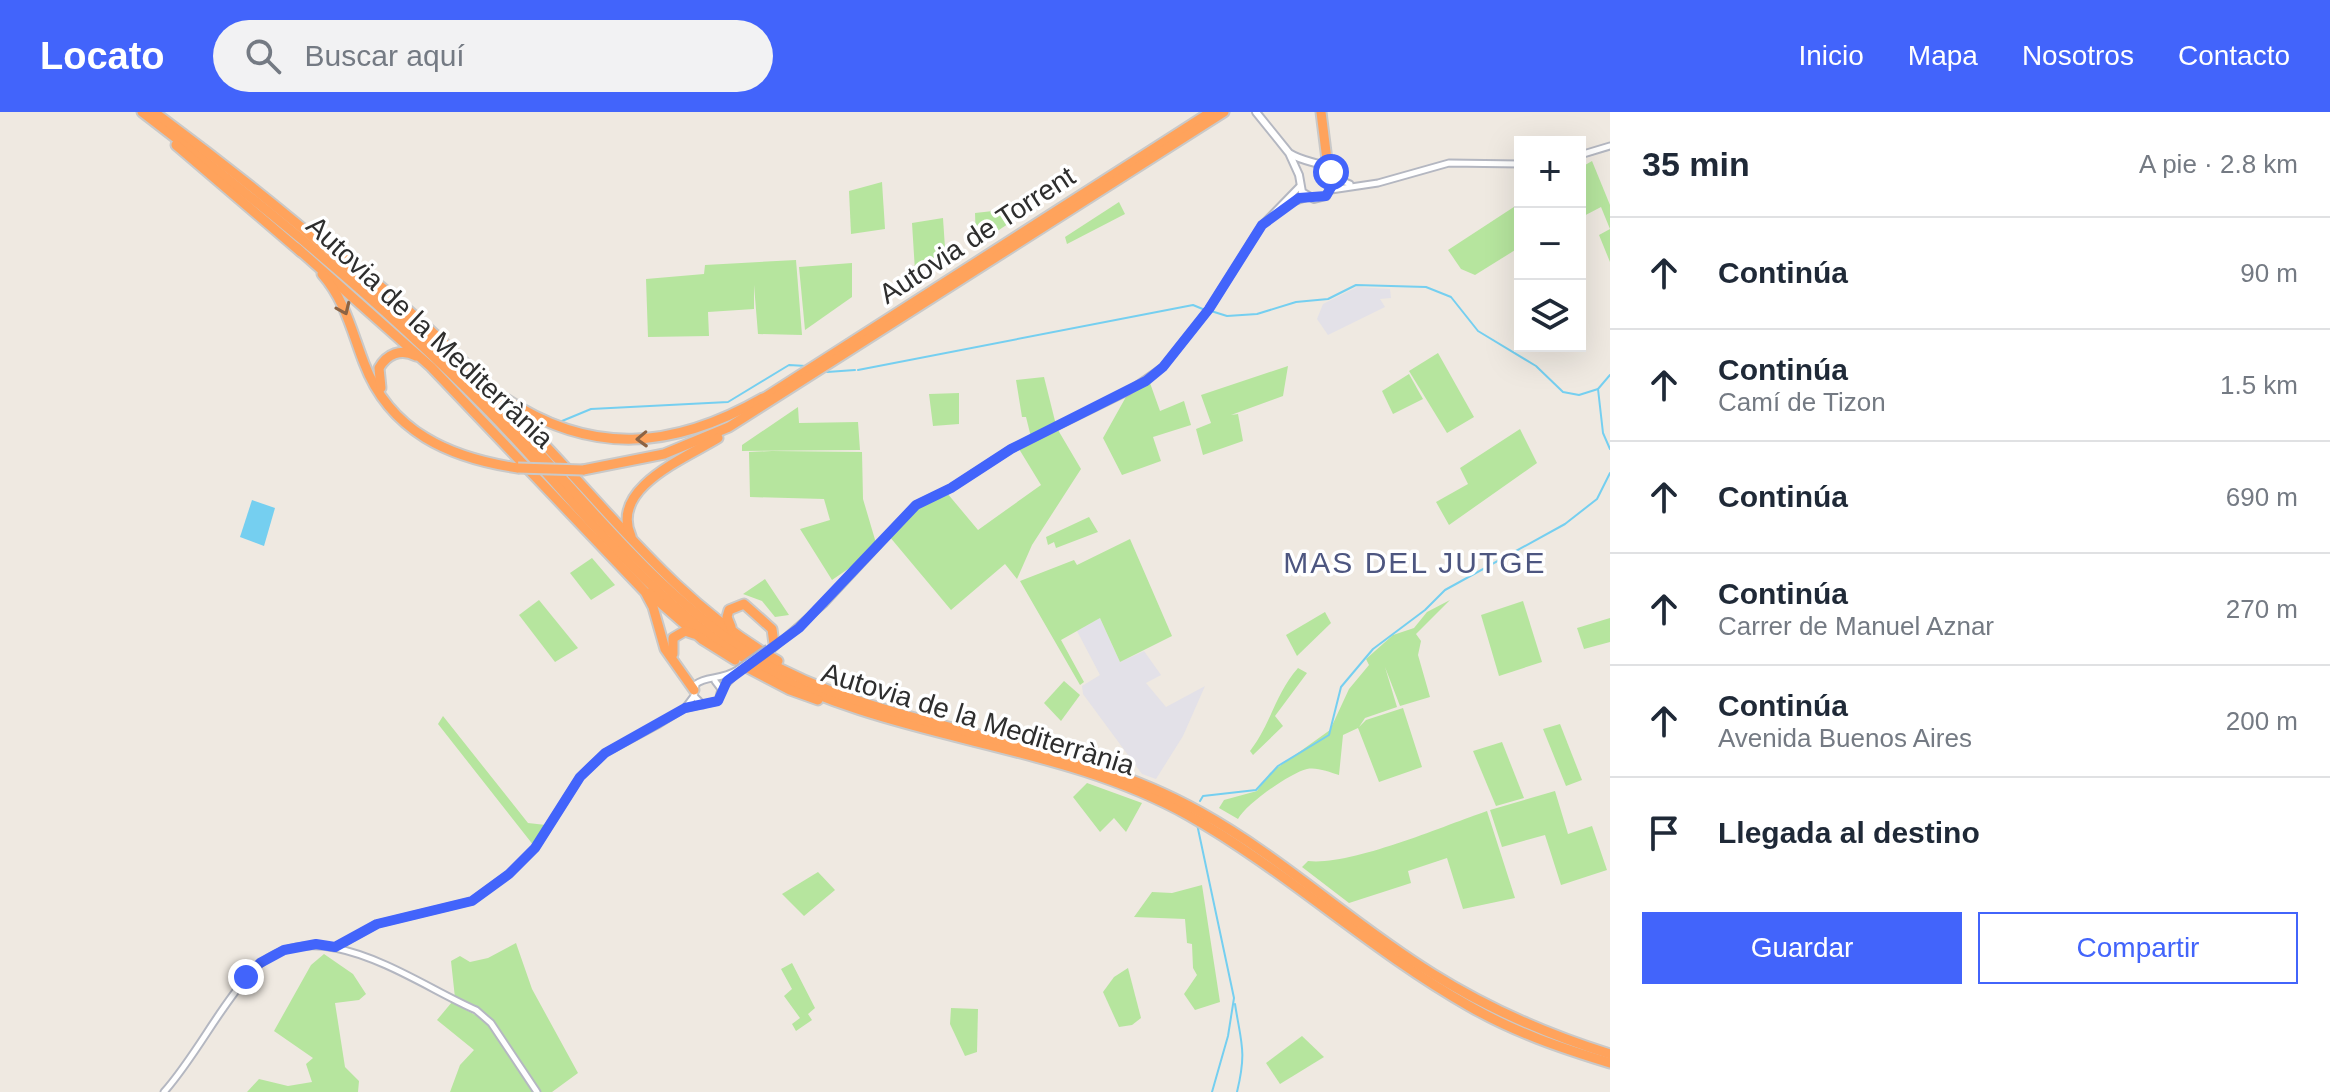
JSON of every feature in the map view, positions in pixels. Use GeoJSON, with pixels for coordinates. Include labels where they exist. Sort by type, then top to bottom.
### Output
{"type":"FeatureCollection","features":[{"type":"Feature","properties":{"kind":"highway"},"geometry":{"type":"LineString","coordinates":[[139,112],[434,371],[645,592],[653,607],[665,649],[694,693]]}},
{"type":"Feature","properties":{"kind":"highway","name":"Autovia de la Mediterrània"},"geometry":{"type":"LineString","coordinates":[[139,112],[300,238],[448,370],[623,556],[697,625],[754,664],[813,692],[874,715],[1061,763],[1161,796]]}},
{"type":"Feature","properties":{"kind":"highway","name":"Autovia de la Mediterrània"},"geometry":{"type":"LineString","coordinates":[[154,112],[293,221],[474,385],[627,548],[701,617],[761,658],[825,690],[1063,755],[1161,796],[1225,832],[1473,999],[1559,1038],[1610,1054]]}},
{"type":"Feature","properties":{"kind":"highway","name":"Autovia de Torrent"},"geometry":{"type":"LineString","coordinates":[[767,396],[1209,112]]}},
{"type":"Feature","properties":{"kind":"highway","name":"Autovia de Torrent"},"geometry":{"type":"LineString","coordinates":[[802,382],[1226,112]]}},
{"type":"Feature","properties":{"kind":"highway"},"geometry":{"type":"LineString","coordinates":[[1319,112],[1325,130],[1327,170]]}},
{"type":"Feature","properties":{"kind":"highway"},"geometry":{"type":"LineString","coordinates":[[293,221],[351,262],[488,385],[643,551],[704,610],[780,662],[858,700]]}},
{"type":"Feature","properties":{"kind":"highway"},"geometry":{"type":"LineString","coordinates":[[297,248],[335,293],[375,387],[407,426],[450,452],[516,466],[582,467],[648,458],[697,442],[802,382]]}},
{"type":"Feature","properties":{"kind":"highway"},"geometry":{"type":"LineString","coordinates":[[434,371],[412,353],[396,353],[383,362],[378,380],[391,403],[428,436],[468,454],[516,466]]}},
{"type":"Feature","properties":{"kind":"highway"},"geometry":{"type":"LineString","coordinates":[[643,551],[630,533],[626,520],[630,501],[639,490],[802,382]]}},
{"type":"Feature","properties":{"kind":"highway"},"geometry":{"type":"LineString","coordinates":[[488,385],[548,422],[594,436],[623,440],[662,438],[695,431],[724,420],[767,396]]}},
{"type":"Feature","properties":{"kind":"highway"},"geometry":{"type":"LineString","coordinates":[[582,467],[664,449],[728,421],[767,396]]}},
{"type":"Feature","properties":{"kind":"highway"},"geometry":{"type":"LineString","coordinates":[[620,567],[703,640]]}},
{"type":"Feature","properties":{"kind":"highway"},"geometry":{"type":"LineString","coordinates":[[739,636],[727,621],[727,613],[735,605],[744,604],[772,629],[770,647]]}},
{"type":"Feature","properties":{"kind":"highway"},"geometry":{"type":"LineString","coordinates":[[701,680],[692,679],[670,645],[673,638],[685,631],[790,690],[874,715]]}},
{"type":"Feature","properties":{"kind":"highway","name":"Autovia de la Mediterrània"},"geometry":{"type":"LineString","coordinates":[[1225,832],[1390,956],[1471,1008],[1542,1040],[1610,1063]]}},
{"type":"Feature","properties":{"kind":"main road"},"geometry":{"type":"LineString","coordinates":[[1256,112],[1289,153],[1299,175],[1299,187],[1308,197],[1319,198],[1331,190],[1327,170],[1308,165],[1289,153]]}},
{"type":"Feature","properties":{"kind":"main road"},"geometry":{"type":"LineString","coordinates":[[1299,175],[1308,165]]}},
{"type":"Feature","properties":{"kind":"street"},"geometry":{"type":"LineString","coordinates":[[1586,154],[1610,148]]}},
{"type":"Feature","properties":{"kind":"street"},"geometry":{"type":"LineString","coordinates":[[1331,190],[1378,183],[1439,164],[1514,164]]}},
{"type":"Feature","properties":{"kind":"street"},"geometry":{"type":"LineString","coordinates":[[1327,170],[1355,185]]}},
{"type":"Feature","properties":{"kind":"street"},"geometry":{"type":"LineString","coordinates":[[335,947],[377,924],[465,904],[509,874],[535,848],[580,777],[605,753],[685,708],[718,701],[721,689],[739,671],[825,603],[916,505],[951,488],[1011,449],[1146,381],[1163,367],[1209,309],[1262,225],[1286,204],[1299,187]]}},
{"type":"Feature","properties":{"kind":"street"},"geometry":{"type":"LineString","coordinates":[[1286,204],[1308,197]]}},
{"type":"Feature","properties":{"kind":"street"},"geometry":{"type":"LineString","coordinates":[[685,708],[701,680],[715,681],[739,671]]}},
{"type":"Feature","properties":{"kind":"street"},"geometry":{"type":"LineString","coordinates":[[715,681],[721,689]]}},
{"type":"Feature","properties":{"kind":"street"},"geometry":{"type":"LineString","coordinates":[[694,693],[703,705]]}},
{"type":"Feature","properties":{"kind":"street"},"geometry":{"type":"LineString","coordinates":[[428,913],[439,912],[442,919]]}},
{"type":"Feature","properties":{"kind":"street"},"geometry":{"type":"LineString","coordinates":[[164,1092],[255,967],[284,950],[320,945],[335,947],[476,1010],[491,1023],[537,1092]]}},
{"type":"Feature","properties":{"kind":"shaded area"},"geometry":{"type":"Polygon","coordinates":[[[1357,287],[1390,289],[1391,298],[1380,299],[1385,307],[1328,335],[1317,319],[1323,304],[1357,287]]]}},
{"type":"Feature","properties":{"kind":"shaded area"},"geometry":{"type":"Polygon","coordinates":[[[1100,618],[1120,662],[1144,651],[1161,675],[1146,683],[1166,707],[1205,686],[1183,736],[1156,779],[1142,774],[1083,694],[1082,686],[1100,675],[1077,631],[1100,618]]]}},
{"type":"Feature","properties":{"kind":"green space"},"geometry":{"type":"Polygon","coordinates":[[[1592,161],[1610,205],[1610,229],[1601,207],[1586,215],[1586,164],[1592,161]]]}},
{"type":"Feature","properties":{"kind":"green space"},"geometry":{"type":"Polygon","coordinates":[[[882,182],[885,229],[851,234],[849,191],[882,182]]]}},
{"type":"Feature","properties":{"kind":"green space"},"geometry":{"type":"Polygon","coordinates":[[[1119,202],[1125,214],[1067,244],[1065,237],[1119,202]]]}},
{"type":"Feature","properties":{"kind":"green space"},"geometry":{"type":"Polygon","coordinates":[[[1514,207],[1514,251],[1475,275],[1461,269],[1448,250],[1514,207]]]}},
{"type":"Feature","properties":{"kind":"green space"},"geometry":{"type":"Polygon","coordinates":[[[1002,210],[1008,224],[976,245],[975,213],[1002,210]]]}},
{"type":"Feature","properties":{"kind":"green space"},"geometry":{"type":"Polygon","coordinates":[[[943,218],[946,263],[915,271],[912,223],[943,218]]]}},
{"type":"Feature","properties":{"kind":"green space"},"geometry":{"type":"Polygon","coordinates":[[[1610,229],[1610,262],[1599,235],[1610,229]]]}},
{"type":"Feature","properties":{"kind":"green space"},"geometry":{"type":"Polygon","coordinates":[[[796,260],[802,335],[758,334],[754,285],[754,309],[708,312],[709,336],[648,337],[646,279],[704,274],[705,265],[796,260]]]}},
{"type":"Feature","properties":{"kind":"green space"},"geometry":{"type":"Polygon","coordinates":[[[852,263],[852,297],[805,330],[799,267],[852,263]]]}},
{"type":"Feature","properties":{"kind":"green space"},"geometry":{"type":"Polygon","coordinates":[[[1438,353],[1474,417],[1447,433],[1409,371],[1438,353]]]}},
{"type":"Feature","properties":{"kind":"green space"},"geometry":{"type":"Polygon","coordinates":[[[1288,366],[1283,396],[1231,415],[1238,414],[1243,441],[1203,455],[1196,429],[1211,423],[1201,395],[1288,366]]]}},
{"type":"Feature","properties":{"kind":"green space"},"geometry":{"type":"Polygon","coordinates":[[[1409,374],[1423,399],[1393,414],[1382,391],[1409,374]]]}},
{"type":"Feature","properties":{"kind":"green space"},"geometry":{"type":"Polygon","coordinates":[[[1044,377],[1056,425],[1031,437],[1026,417],[1022,417],[1016,380],[1044,377]]]}},
{"type":"Feature","properties":{"kind":"green space"},"geometry":{"type":"Polygon","coordinates":[[[1150,383],[1160,411],[1184,401],[1191,425],[1153,437],[1161,461],[1122,475],[1103,438],[1127,395],[1150,383]]]}},
{"type":"Feature","properties":{"kind":"green space"},"geometry":{"type":"Polygon","coordinates":[[[959,393],[959,424],[933,426],[929,394],[959,393]]]}},
{"type":"Feature","properties":{"kind":"green space"},"geometry":{"type":"Polygon","coordinates":[[[798,407],[799,423],[858,422],[860,450],[742,451],[742,445],[798,407]]]}},
{"type":"Feature","properties":{"kind":"green space"},"geometry":{"type":"Polygon","coordinates":[[[1520,429],[1537,463],[1449,525],[1436,502],[1468,484],[1460,468],[1520,429]]]}},
{"type":"Feature","properties":{"kind":"green space"},"geometry":{"type":"Polygon","coordinates":[[[1058,430],[1081,469],[1032,545],[1017,579],[1005,564],[951,610],[889,536],[917,508],[947,493],[978,530],[1041,485],[1019,449],[1058,430]]]}},
{"type":"Feature","properties":{"kind":"green space"},"geometry":{"type":"Polygon","coordinates":[[[749,452],[862,452],[863,499],[876,543],[861,560],[832,580],[800,529],[830,520],[824,499],[750,497],[749,452]]]}},
{"type":"Feature","properties":{"kind":"green space"},"geometry":{"type":"Polygon","coordinates":[[[1089,517],[1098,532],[1056,548],[1054,542],[1048,545],[1046,537],[1089,517]]]}},
{"type":"Feature","properties":{"kind":"green space"},"geometry":{"type":"Polygon","coordinates":[[[1130,539],[1172,636],[1120,662],[1100,618],[1061,640],[1084,682],[1080,685],[1020,581],[1074,560],[1077,565],[1130,539]]]}},
{"type":"Feature","properties":{"kind":"green space"},"geometry":{"type":"Polygon","coordinates":[[[592,558],[615,585],[591,600],[570,573],[592,558]]]}},
{"type":"Feature","properties":{"kind":"green space"},"geometry":{"type":"Polygon","coordinates":[[[765,579],[789,615],[775,617],[762,601],[743,594],[765,579]]]}},
{"type":"Feature","properties":{"kind":"green space"},"geometry":{"type":"Polygon","coordinates":[[[539,600],[578,648],[555,662],[519,615],[539,600]]]}},
{"type":"Feature","properties":{"kind":"green space"},"geometry":{"type":"Polygon","coordinates":[[[1450,600],[1416,634],[1421,641],[1418,655],[1430,697],[1400,706],[1385,667],[1397,707],[1365,718],[1359,727],[1366,720],[1403,708],[1422,767],[1379,782],[1358,728],[1343,735],[1339,775],[1315,769],[1299,772],[1259,798],[1238,819],[1219,808],[1224,800],[1257,791],[1270,773],[1330,730],[1349,689],[1369,665],[1366,659],[1393,635],[1414,628],[1427,612],[1450,600]]]}},
{"type":"Feature","properties":{"kind":"green space"},"geometry":{"type":"Polygon","coordinates":[[[1523,601],[1542,662],[1499,676],[1481,615],[1523,601]]]}},
{"type":"Feature","properties":{"kind":"green space"},"geometry":{"type":"Polygon","coordinates":[[[1325,612],[1331,623],[1297,656],[1286,635],[1325,612]]]}},
{"type":"Feature","properties":{"kind":"green space"},"geometry":{"type":"Polygon","coordinates":[[[1610,618],[1610,642],[1584,649],[1577,628],[1610,618]]]}},
{"type":"Feature","properties":{"kind":"green space"},"geometry":{"type":"Polygon","coordinates":[[[1298,668],[1307,673],[1275,716],[1283,726],[1253,755],[1250,751],[1298,668]]]}},
{"type":"Feature","properties":{"kind":"green space"},"geometry":{"type":"Polygon","coordinates":[[[1064,681],[1080,695],[1061,721],[1044,703],[1064,681]]]}},
{"type":"Feature","properties":{"kind":"green space"},"geometry":{"type":"Polygon","coordinates":[[[443,716],[528,823],[546,825],[534,846],[438,724],[443,716]]]}},
{"type":"Feature","properties":{"kind":"green space"},"geometry":{"type":"Polygon","coordinates":[[[1560,724],[1582,780],[1566,786],[1543,729],[1560,724]]]}},
{"type":"Feature","properties":{"kind":"green space"},"geometry":{"type":"Polygon","coordinates":[[[1502,742],[1524,798],[1496,806],[1473,751],[1502,742]]]}},
{"type":"Feature","properties":{"kind":"green space"},"geometry":{"type":"Polygon","coordinates":[[[1087,783],[1142,803],[1126,832],[1114,818],[1100,832],[1073,797],[1087,783]]]}},
{"type":"Feature","properties":{"kind":"green space"},"geometry":{"type":"Polygon","coordinates":[[[1555,791],[1568,834],[1592,826],[1607,870],[1561,885],[1545,835],[1502,847],[1490,810],[1555,791]]]}},
{"type":"Feature","properties":{"kind":"green space"},"geometry":{"type":"Polygon","coordinates":[[[1487,811],[1515,898],[1463,909],[1447,858],[1408,871],[1411,883],[1349,903],[1302,867],[1308,861],[1326,861],[1372,851],[1487,811]]]}},
{"type":"Feature","properties":{"kind":"green space"},"geometry":{"type":"Polygon","coordinates":[[[818,872],[835,890],[804,916],[782,894],[818,872]]]}},
{"type":"Feature","properties":{"kind":"green space"},"geometry":{"type":"Polygon","coordinates":[[[1202,885],[1220,1002],[1195,1010],[1184,994],[1197,975],[1193,968],[1192,944],[1187,943],[1185,919],[1134,917],[1152,892],[1172,893],[1202,885]]]}},
{"type":"Feature","properties":{"kind":"green space"},"geometry":{"type":"Polygon","coordinates":[[[516,943],[532,989],[578,1073],[552,1092],[540,1092],[490,1019],[455,998],[451,961],[460,956],[470,962],[488,958],[516,943]]]}},
{"type":"Feature","properties":{"kind":"green space"},"geometry":{"type":"Polygon","coordinates":[[[324,954],[353,974],[366,994],[359,1000],[335,1003],[345,1067],[359,1081],[358,1092],[247,1092],[259,1079],[288,1086],[312,1082],[306,1064],[313,1058],[274,1031],[311,965],[324,954]]]}},
{"type":"Feature","properties":{"kind":"green space"},"geometry":{"type":"Polygon","coordinates":[[[792,963],[815,1008],[808,1014],[812,1020],[796,1031],[792,1024],[800,1018],[784,996],[792,989],[781,969],[792,963]]]}},
{"type":"Feature","properties":{"kind":"green space"},"geometry":{"type":"Polygon","coordinates":[[[1128,968],[1141,1018],[1132,1025],[1119,1027],[1103,992],[1114,977],[1128,968]]]}},
{"type":"Feature","properties":{"kind":"green space"},"geometry":{"type":"Polygon","coordinates":[[[452,1002],[486,1021],[535,1092],[450,1092],[460,1065],[474,1050],[437,1020],[452,1002]]]}},
{"type":"Feature","properties":{"kind":"green space"},"geometry":{"type":"Polygon","coordinates":[[[951,1008],[978,1009],[977,1052],[965,1056],[950,1024],[951,1008]]]}},
{"type":"Feature","properties":{"kind":"green space"},"geometry":{"type":"Polygon","coordinates":[[[1302,1036],[1324,1057],[1280,1084],[1266,1063],[1302,1036]]]}},
{"type":"Feature","properties":{"kind":"water"},"geometry":{"type":"Polygon","coordinates":[[[252,500],[275,508],[264,546],[240,537],[252,500]]]}},
{"type":"Feature","properties":{"kind":"waterway"},"geometry":{"type":"LineString","coordinates":[[1211,311],[1227,316],[1257,314],[1296,302],[1328,299],[1356,285],[1426,287],[1451,297],[1478,331],[1536,366],[1563,392],[1579,395],[1598,389]]}},
{"type":"Feature","properties":{"kind":"waterway"},"geometry":{"type":"LineString","coordinates":[[858,370],[1193,305],[1205,310]]}},
{"type":"Feature","properties":{"kind":"waterway"},"geometry":{"type":"LineString","coordinates":[[562,421],[591,409],[728,402],[789,365],[806,366]]}},
{"type":"Feature","properties":{"kind":"waterway"},"geometry":{"type":"LineString","coordinates":[[827,372],[855,370]]}},
{"type":"Feature","properties":{"kind":"waterway"},"geometry":{"type":"LineString","coordinates":[[1610,375],[1598,389],[1603,433],[1610,449]]}},
{"type":"Feature","properties":{"kind":"waterway"},"geometry":{"type":"LineString","coordinates":[[1200,801],[1203,796],[1256,790],[1278,766],[1329,735],[1341,687],[1373,649],[1425,610],[1445,590],[1565,524],[1597,499],[1610,473]]}},
{"type":"Feature","properties":{"kind":"waterway"},"geometry":{"type":"LineString","coordinates":[[1197,824],[1234,998],[1228,1036],[1212,1092]]}},
{"type":"Feature","properties":{"kind":"waterway"},"geometry":{"type":"LineString","coordinates":[[1235,1004],[1242,1056],[1237,1092]]}},
{"type":"Feature","properties":{"kind":"district","name":"MAS DEL JUTGE"},"geometry":{"type":"Point","coordinates":[1415,562]}},
{"type":"Feature","properties":{"kind":"route"},"geometry":{"type":"LineString","coordinates":[[246,977],[260,963],[284,950],[316,944],[335,947],[377,924],[465,904],[509,874],[535,848],[580,777],[605,753],[685,708],[711,705],[718,701],[727,681],[799,628],[906,513],[922,500],[951,488],[1011,449],[1127,392],[1163,367],[1226,285],[1262,225],[1286,204],[1299,198],[1326,196],[1333,184],[1331,172]]}}]}
